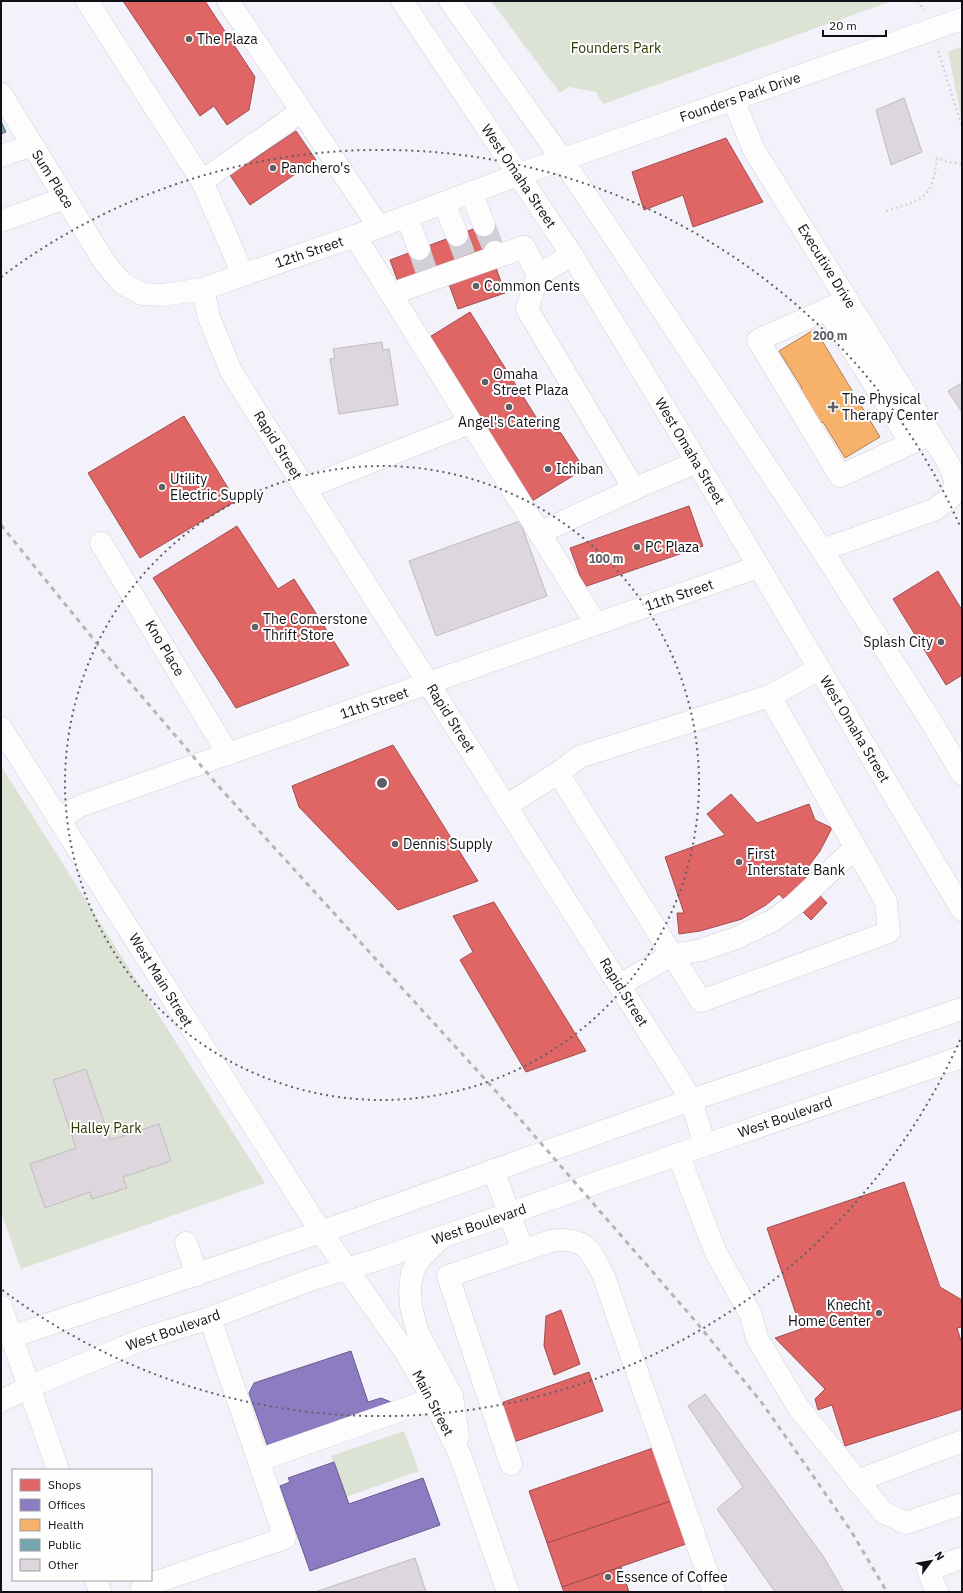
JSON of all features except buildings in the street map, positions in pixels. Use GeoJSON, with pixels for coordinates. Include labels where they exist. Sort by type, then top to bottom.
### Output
{"type":"FeatureCollection","features":[{"type":"Feature","properties":{"kind":"main road"},"geometry":{"type":"LineString","coordinates":[[87,1],[202,181],[243,274]]}},
{"type":"Feature","properties":{"kind":"main road"},"geometry":{"type":"LineString","coordinates":[[228,1],[379,227]]}},
{"type":"Feature","properties":{"kind":"main road","name":"West Omaha Street"},"geometry":{"type":"LineString","coordinates":[[402,1],[572,255],[697,462],[962,910]]}},
{"type":"Feature","properties":{"kind":"main road"},"geometry":{"type":"LineString","coordinates":[[450,1],[562,159],[822,550],[932,723],[962,774]]}},
{"type":"Feature","properties":{"kind":"main road","name":"Founders Park Drive"},"geometry":{"type":"LineString","coordinates":[[518,175],[962,19]]}},
{"type":"Feature","properties":{"kind":"main road","name":"Sum Place"},"geometry":{"type":"LineString","coordinates":[[1,94],[105,263]]}},
{"type":"Feature","properties":{"kind":"main road","name":"Executive Drive"},"geometry":{"type":"LineString","coordinates":[[733,99],[754,150],[931,434],[949,464],[956,482],[951,497],[934,510],[822,550]]}},
{"type":"Feature","properties":{"kind":"main road"},"geometry":{"type":"LineString","coordinates":[[202,181],[302,111]]}},
{"type":"Feature","properties":{"kind":"main road"},"geometry":{"type":"LineString","coordinates":[[1,156],[32,145]]}},
{"type":"Feature","properties":{"kind":"main road","name":"12th Street"},"geometry":{"type":"LineString","coordinates":[[105,263],[122,283],[142,294],[163,295],[203,289],[355,236],[518,175]]}},
{"type":"Feature","properties":{"kind":"main road"},"geometry":{"type":"LineString","coordinates":[[472,193],[484,225]]}},
{"type":"Feature","properties":{"kind":"main road"},"geometry":{"type":"LineString","coordinates":[[1,221],[65,198]]}},
{"type":"Feature","properties":{"kind":"main road"},"geometry":{"type":"LineString","coordinates":[[444,203],[457,235]]}},
{"type":"Feature","properties":{"kind":"main road"},"geometry":{"type":"LineString","coordinates":[[407,217],[419,249]]}},
{"type":"Feature","properties":{"kind":"main road"},"geometry":{"type":"LineString","coordinates":[[355,236],[596,624]]}},
{"type":"Feature","properties":{"kind":"main road"},"geometry":{"type":"LineString","coordinates":[[391,294],[429,278],[496,254],[524,247],[538,275]]}},
{"type":"Feature","properties":{"kind":"main road"},"geometry":{"type":"LineString","coordinates":[[572,255],[538,275],[527,309],[634,489]]}},
{"type":"Feature","properties":{"kind":"main road","name":"Rapid Street"},"geometry":{"type":"LineString","coordinates":[[203,289],[209,318],[232,373],[691,1100],[705,1145]]}},
{"type":"Feature","properties":{"kind":"main road"},"geometry":{"type":"LineString","coordinates":[[848,300],[758,340],[840,476],[931,434]]}},
{"type":"Feature","properties":{"kind":"main road"},"geometry":{"type":"LineString","coordinates":[[827,309],[911,443]]}},
{"type":"Feature","properties":{"kind":"main road"},"geometry":{"type":"LineString","coordinates":[[305,488],[470,423]]}},
{"type":"Feature","properties":{"kind":"main road"},"geometry":{"type":"LineString","coordinates":[[539,533],[697,462]]}},
{"type":"Feature","properties":{"kind":"main road","name":"Kno Place"},"geometry":{"type":"LineString","coordinates":[[101,543],[228,754]]}},
{"type":"Feature","properties":{"kind":"main road","name":"11th Street"},"geometry":{"type":"LineString","coordinates":[[59,819],[80,806],[758,566]]}},
{"type":"Feature","properties":{"kind":"main road"},"geometry":{"type":"LineString","coordinates":[[506,806],[558,773],[579,757],[770,696],[819,670]]}},
{"type":"Feature","properties":{"kind":"main road"},"geometry":{"type":"LineString","coordinates":[[558,773],[701,1001],[889,932],[886,902],[770,696]]}},
{"type":"Feature","properties":{"kind":"main road","name":"West Main Street"},"geometry":{"type":"LineString","coordinates":[[1,728],[321,1232]]}},
{"type":"Feature","properties":{"kind":"main road"},"geometry":{"type":"LineString","coordinates":[[619,985],[672,955],[701,950],[736,938],[774,920],[794,905],[855,848]]}},
{"type":"Feature","properties":{"kind":"main road"},"geometry":{"type":"LineString","coordinates":[[6,1339],[321,1232],[691,1100],[962,1009]]}},
{"type":"Feature","properties":{"kind":"main road","name":"West Boulevard"},"geometry":{"type":"LineString","coordinates":[[1,1401],[29,1386],[146,1338],[210,1318],[313,1278],[379,1259],[678,1154],[962,1057]]}},
{"type":"Feature","properties":{"kind":"main road"},"geometry":{"type":"LineString","coordinates":[[678,1154],[715,1250],[751,1315],[757,1338],[798,1407],[857,1481],[883,1512],[906,1523],[962,1504]]}},
{"type":"Feature","properties":{"kind":"main road"},"geometry":{"type":"LineString","coordinates":[[493,1170],[523,1251]]}},
{"type":"Feature","properties":{"kind":"main road","name":"Main Street"},"geometry":{"type":"LineString","coordinates":[[321,1232],[404,1350],[433,1399],[460,1455],[508,1592]]}},
{"type":"Feature","properties":{"kind":"main road"},"geometry":{"type":"LineString","coordinates":[[443,1237],[419,1260],[412,1273],[410,1289],[412,1307],[418,1333],[452,1396],[460,1455]]}},
{"type":"Feature","properties":{"kind":"main road"},"geometry":{"type":"LineString","coordinates":[[511,1464],[448,1276],[551,1242],[565,1239],[576,1241],[588,1249],[596,1260],[604,1277],[714,1592]]}},
{"type":"Feature","properties":{"kind":"main road"},"geometry":{"type":"LineString","coordinates":[[186,1244],[197,1274]]}},
{"type":"Feature","properties":{"kind":"main road"},"geometry":{"type":"LineString","coordinates":[[1,1307],[6,1339],[29,1386],[58,1469]]}},
{"type":"Feature","properties":{"kind":"main road"},"geometry":{"type":"LineString","coordinates":[[142,1587],[285,1538],[210,1318]]}},
{"type":"Feature","properties":{"kind":"main road"},"geometry":{"type":"LineString","coordinates":[[259,1460],[433,1399]]}},
{"type":"Feature","properties":{"kind":"main road"},"geometry":{"type":"LineString","coordinates":[[857,1481],[962,1441]]}},
{"type":"Feature","properties":{"kind":"main road"},"geometry":{"type":"LineString","coordinates":[[938,1592],[928,1570],[962,1558]]}},
{"type":"Feature","properties":{"kind":"main road"},"geometry":{"type":"LineString","coordinates":[[96,1581],[100,1592]]}},
{"type":"Feature","properties":{"kind":"path"},"geometry":{"type":"LineString","coordinates":[[918,1],[931,30],[962,126]]}},
{"type":"Feature","properties":{"kind":"path"},"geometry":{"type":"LineString","coordinates":[[886,211],[920,199],[928,192],[934,180],[937,158],[948,162],[962,164]]}},
{"type":"Feature","properties":{"kind":"green space","name":"Founders Park"},"geometry":{"type":"Polygon","coordinates":[[[491,1],[892,1],[603,104],[596,92],[569,87],[560,93],[491,1]]]}},
{"type":"Feature","properties":{"kind":"green space"},"geometry":{"type":"Polygon","coordinates":[[[962,46],[962,121],[948,52],[962,46]]]}},
{"type":"Feature","properties":{"kind":"green space","name":"Halley Park"},"geometry":{"type":"Polygon","coordinates":[[[1,766],[265,1183],[21,1269],[1,1212],[1,766]]]}},
{"type":"Feature","properties":{"kind":"green space"},"geometry":{"type":"Polygon","coordinates":[[[404,1431],[419,1471],[346,1497],[331,1456],[404,1431]]]}},
{"type":"Feature","properties":{"kind":"tunnel"},"geometry":{"type":"LineString","coordinates":[[484,225],[495,252]]}},
{"type":"Feature","properties":{"kind":"tunnel"},"geometry":{"type":"LineString","coordinates":[[457,235],[467,262]]}},
{"type":"Feature","properties":{"kind":"tunnel"},"geometry":{"type":"LineString","coordinates":[[419,249],[428,276]]}},
{"type":"Feature","properties":{"kind":"railway"},"geometry":{"type":"LineString","coordinates":[[1,525],[103,651],[221,789],[493,1088],[697,1323],[762,1403],[851,1531],[887,1592]]}},
{"type":"Feature","properties":{"kind":"place","name":"The Plaza"},"geometry":{"type":"Point","coordinates":[189,39]}},
{"type":"Feature","properties":{"kind":"place","name":"Panchero's"},"geometry":{"type":"Point","coordinates":[273,168]}},
{"type":"Feature","properties":{"kind":"place","name":"Common Cents"},"geometry":{"type":"Point","coordinates":[476,286]}},
{"type":"Feature","properties":{"kind":"place","name":"Omaha Street Plaza"},"geometry":{"type":"Point","coordinates":[485,382]}},
{"type":"Feature","properties":{"kind":"place","name":"Angel's Catering"},"geometry":{"type":"Point","coordinates":[509,407]}},
{"type":"Feature","properties":{"kind":"place","name":"The Physical Therapy Center"},"geometry":{"type":"Point","coordinates":[833,407]}},
{"type":"Feature","properties":{"kind":"place","name":"Ichiban"},"geometry":{"type":"Point","coordinates":[548,469]}},
{"type":"Feature","properties":{"kind":"place","name":"Utility Electric Supply"},"geometry":{"type":"Point","coordinates":[162,487]}},
{"type":"Feature","properties":{"kind":"place","name":"PC Plaza"},"geometry":{"type":"Point","coordinates":[637,547]}},
{"type":"Feature","properties":{"kind":"place","name":"The Cornerstone Thrift Store"},"geometry":{"type":"Point","coordinates":[255,627]}},
{"type":"Feature","properties":{"kind":"place","name":"Splash City"},"geometry":{"type":"Point","coordinates":[941,642]}},
{"type":"Feature","properties":{"kind":"place","name":"Dennis Supply"},"geometry":{"type":"Point","coordinates":[395,844]}},
{"type":"Feature","properties":{"kind":"place","name":"First Interstate Bank"},"geometry":{"type":"Point","coordinates":[739,862]}},
{"type":"Feature","properties":{"kind":"place","name":"Knecht Home Center"},"geometry":{"type":"Point","coordinates":[879,1313]}},
{"type":"Feature","properties":{"kind":"place","name":"Essence of Coffee"},"geometry":{"type":"Point","coordinates":[608,1577]}}]}
